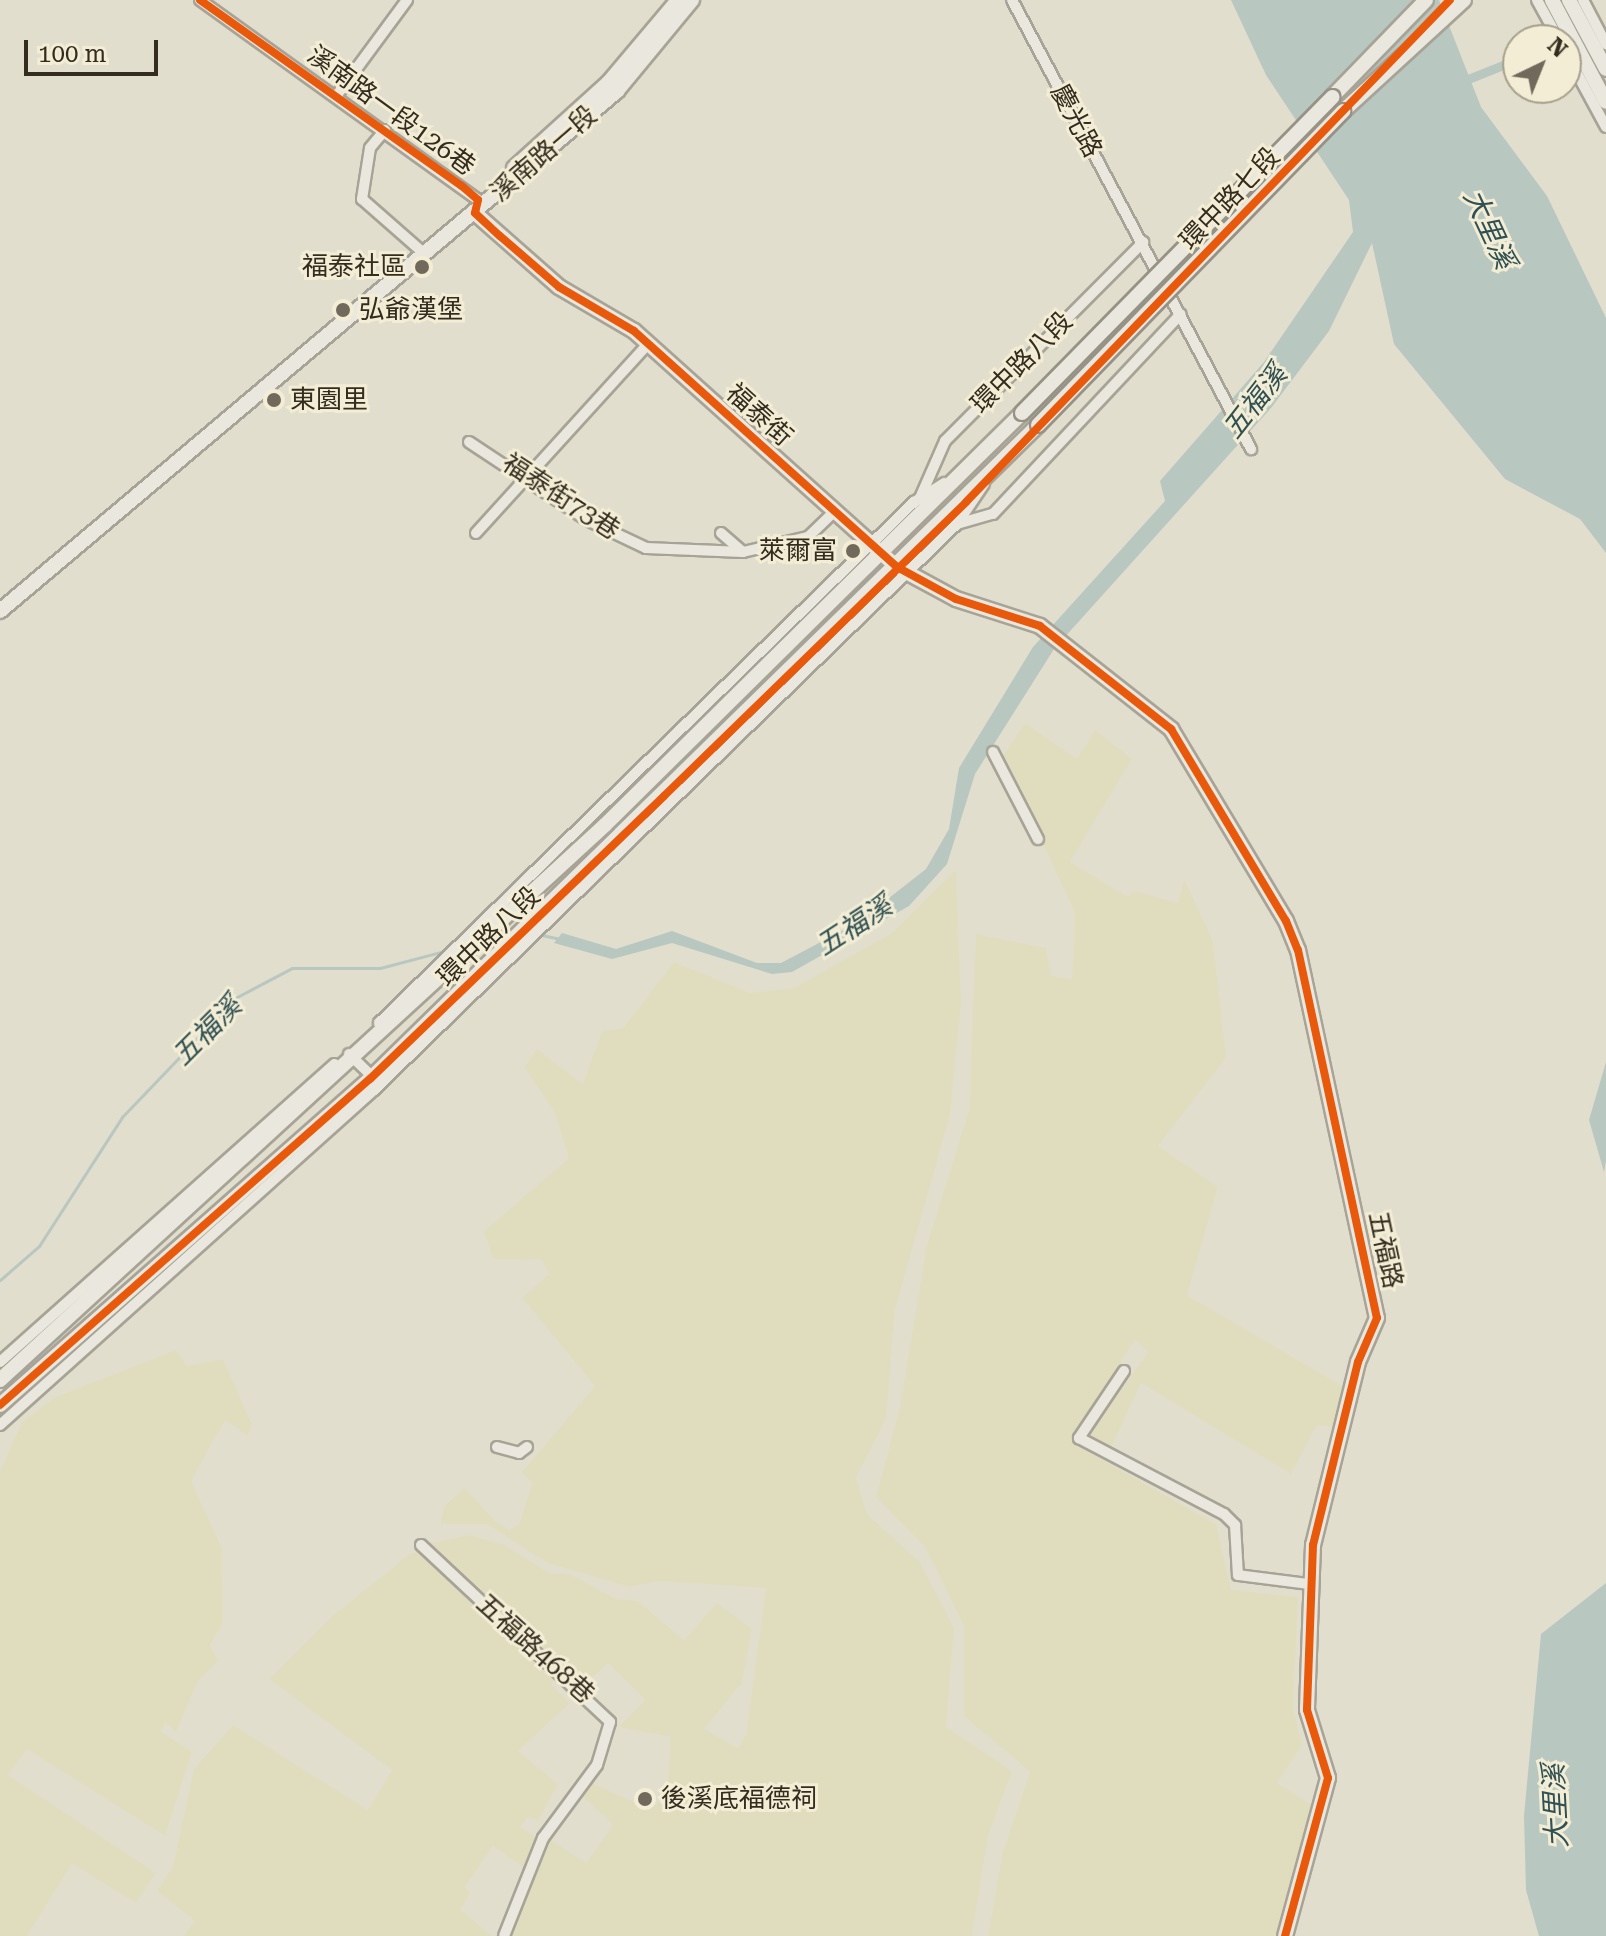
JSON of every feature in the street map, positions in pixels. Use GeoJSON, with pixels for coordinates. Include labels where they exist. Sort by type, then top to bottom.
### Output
{"type":"FeatureCollection","features":[{"type":"Feature","properties":{"kind":"street","name":"溪南路一段126巷"},"geometry":{"type":"LineString","coordinates":[[200,0],[385,130],[477,207]]}},
{"type":"Feature","properties":{"kind":"street"},"geometry":{"type":"LineString","coordinates":[[337,95],[407,0]]}},
{"type":"Feature","properties":{"kind":"street","name":"溪南路一段"},"geometry":{"type":"LineString","coordinates":[[477,207],[609,82],[678,0]]}},
{"type":"Feature","properties":{"kind":"street","name":"溪南路一段"},"geometry":{"type":"LineString","coordinates":[[0,611],[236,419],[425,249],[642,67],[692,0]]}},
{"type":"Feature","properties":{"kind":"street","name":"慶光路"},"geometry":{"type":"LineString","coordinates":[[1012,0],[1251,449]]}},
{"type":"Feature","properties":{"kind":"street"},"geometry":{"type":"LineString","coordinates":[[1332,97],[1417,0]]}},
{"type":"Feature","properties":{"kind":"street","name":"環中路七段"},"geometry":{"type":"LineString","coordinates":[[1022,413],[1426,0]]}},
{"type":"Feature","properties":{"kind":"street","name":"環中路七段"},"geometry":{"type":"LineString","coordinates":[[1038,425],[1450,0]]}},
{"type":"Feature","properties":{"kind":"street"},"geometry":{"type":"LineString","coordinates":[[1343,111],[1464,0]]}},
{"type":"Feature","properties":{"kind":"street"},"geometry":{"type":"LineString","coordinates":[[1537,0],[1550,24]]}},
{"type":"Feature","properties":{"kind":"street"},"geometry":{"type":"LineString","coordinates":[[1552,0],[1606,102]]}},
{"type":"Feature","properties":{"kind":"street"},"geometry":{"type":"LineString","coordinates":[[1569,0],[1606,69]]}},
{"type":"Feature","properties":{"kind":"street"},"geometry":{"type":"LineString","coordinates":[[1583,0],[1606,44]]}},
{"type":"Feature","properties":{"kind":"street"},"geometry":{"type":"LineString","coordinates":[[1582,83],[1606,127]]}},
{"type":"Feature","properties":{"kind":"street"},"geometry":{"type":"LineString","coordinates":[[385,130],[370,148],[362,199],[425,249]]}},
{"type":"Feature","properties":{"kind":"street","name":"福泰街"},"geometry":{"type":"LineString","coordinates":[[477,207],[559,287],[648,344],[876,551],[902,570],[956,599],[1040,626]]}},
{"type":"Feature","properties":{"kind":"street","name":"環中路八段"},"geometry":{"type":"LineString","coordinates":[[0,1362],[352,1056],[434,971],[504,920],[876,551],[920,498],[945,441],[1143,242]]}},
{"type":"Feature","properties":{"kind":"street","name":"環中路八段"},"geometry":{"type":"LineString","coordinates":[[957,524],[993,514],[1181,314]]}},
{"type":"Feature","properties":{"kind":"street"},"geometry":{"type":"LineString","coordinates":[[476,533],[648,344]]}},
{"type":"Feature","properties":{"kind":"street","name":"環中路八段"},"geometry":{"type":"LineString","coordinates":[[0,1380],[476,939],[876,551],[974,465],[1022,413]]}},
{"type":"Feature","properties":{"kind":"street","name":"環中路八段"},"geometry":{"type":"LineString","coordinates":[[0,1425],[377,1080],[502,960],[902,570],[1038,425]]}},
{"type":"Feature","properties":{"kind":"street","name":"福泰街73巷"},"geometry":{"type":"LineString","coordinates":[[469,442],[646,548],[743,552],[808,537],[834,512]]}},
{"type":"Feature","properties":{"kind":"street","name":"環中路八段"},"geometry":{"type":"LineString","coordinates":[[920,498],[974,465]]}},
{"type":"Feature","properties":{"kind":"street","name":"環中路八段"},"geometry":{"type":"LineString","coordinates":[[902,570],[957,524],[988,479]]}},
{"type":"Feature","properties":{"kind":"street"},"geometry":{"type":"LineString","coordinates":[[721,533],[743,552]]}},
{"type":"Feature","properties":{"kind":"street","name":"五福路"},"geometry":{"type":"LineString","coordinates":[[1040,626],[1067,642],[1171,729],[1298,950],[1377,1318],[1358,1362],[1308,1584],[1307,1710],[1328,1778],[1285,1936]]}},
{"type":"Feature","properties":{"kind":"street"},"geometry":{"type":"LineString","coordinates":[[993,752],[1038,839]]}},
{"type":"Feature","properties":{"kind":"street"},"geometry":{"type":"LineString","coordinates":[[352,1056],[377,1080]]}},
{"type":"Feature","properties":{"kind":"street","name":"環中路八段"},"geometry":{"type":"LineString","coordinates":[[0,1405],[377,1080]]}},
{"type":"Feature","properties":{"kind":"street"},"geometry":{"type":"LineString","coordinates":[[1124,1371],[1079,1438],[1224,1514],[1235,1525],[1238,1575],[1308,1584]]}},
{"type":"Feature","properties":{"kind":"street"},"geometry":{"type":"LineString","coordinates":[[497,1447],[519,1453],[527,1447]]}},
{"type":"Feature","properties":{"kind":"street","name":"五福路468巷"},"geometry":{"type":"LineString","coordinates":[[421,1545],[610,1722],[597,1765],[543,1838],[504,1936]]}},
{"type":"Feature","properties":{"kind":"shaded area"},"geometry":{"type":"Polygon","coordinates":[[[1025,723],[1077,759],[1095,730],[1132,759],[1070,862],[1128,897],[1134,891],[1178,903],[1184,879],[1213,941],[1226,1058],[1158,1146],[1218,1187],[1187,1295],[1344,1387],[1333,1427],[1317,1425],[1291,1474],[1141,1383],[1111,1448],[1087,1438],[1148,1352],[1135,1340],[1121,1360],[1123,1374],[1072,1443],[1216,1524],[1231,1590],[1298,1597],[1293,1706],[1302,1745],[1277,1783],[1317,1808],[1282,1936],[988,1936],[1002,1855],[1030,1772],[964,1716],[964,1626],[925,1547],[876,1497],[900,1407],[927,1245],[969,1110],[976,934],[1046,948],[1051,976],[1072,979],[1075,913],[1003,756],[1025,723]]]}},
{"type":"Feature","properties":{"kind":"shaded area"},"geometry":{"type":"Polygon","coordinates":[[[956,870],[961,1004],[950,1115],[895,1309],[886,1419],[856,1477],[867,1514],[920,1562],[954,1628],[946,1727],[1012,1771],[988,1836],[972,1936],[508,1936],[548,1838],[586,1863],[613,1825],[579,1793],[589,1782],[650,1809],[667,1796],[671,1737],[618,1727],[646,1700],[608,1663],[581,1688],[427,1544],[469,1535],[505,1545],[551,1574],[568,1573],[616,1599],[638,1601],[684,1640],[717,1603],[752,1629],[742,1683],[704,1729],[738,1748],[746,1735],[766,1588],[657,1581],[630,1587],[547,1563],[487,1524],[440,1524],[445,1505],[465,1488],[495,1521],[510,1530],[520,1523],[532,1483],[522,1472],[595,1386],[522,1298],[549,1274],[542,1260],[493,1259],[484,1231],[569,1158],[555,1113],[524,1067],[537,1049],[583,1084],[602,1031],[623,1028],[674,962],[750,993],[794,988],[892,933],[956,870]]]}},
{"type":"Feature","properties":{"kind":"shaded area"},"geometry":{"type":"Polygon","coordinates":[[[176,1350],[187,1366],[223,1359],[252,1424],[248,1436],[225,1420],[191,1481],[222,1548],[223,1623],[210,1645],[218,1661],[198,1681],[176,1732],[166,1723],[160,1731],[192,1752],[165,1836],[27,1749],[8,1775],[156,1873],[136,1903],[72,1864],[27,1936],[0,1936],[0,1471],[22,1422],[55,1397],[176,1350]]]}},
{"type":"Feature","properties":{"kind":"shaded area"},"geometry":{"type":"Polygon","coordinates":[[[424,1552],[556,1677],[551,1684],[570,1703],[518,1751],[558,1784],[538,1821],[528,1817],[520,1827],[540,1840],[525,1869],[493,1846],[465,1887],[470,1892],[461,1910],[492,1936],[183,1936],[195,1921],[157,1891],[173,1866],[194,1769],[233,1725],[368,1810],[392,1770],[269,1679],[331,1617],[411,1553],[424,1552]]]}},
{"type":"Feature","properties":{"kind":"water","name":"大里溪"},"geometry":{"type":"Polygon","coordinates":[[[1231,0],[1439,0],[1481,107],[1547,196],[1606,318],[1606,553],[1580,519],[1505,479],[1394,344],[1372,243],[1329,331],[1271,408],[1054,649],[975,774],[947,864],[909,906],[792,972],[772,974],[672,943],[612,959],[554,943],[562,933],[616,949],[672,931],[757,963],[781,963],[857,923],[926,869],[949,829],[959,768],[1033,647],[1165,501],[1160,481],[1264,362],[1353,232],[1349,200],[1266,75],[1231,0]]]}},
{"type":"Feature","properties":{"kind":"water"},"geometry":{"type":"Polygon","coordinates":[[[1606,1062],[1606,1161],[1604,1172],[1589,1120],[1606,1062]]]}},
{"type":"Feature","properties":{"kind":"water","name":"大里溪"},"geometry":{"type":"Polygon","coordinates":[[[1606,1583],[1606,1936],[1539,1936],[1526,1890],[1524,1816],[1541,1634],[1606,1583]]]}},
{"type":"Feature","properties":{"kind":"waterway"},"geometry":{"type":"LineString","coordinates":[[1458,83],[1502,65]]}},
{"type":"Feature","properties":{"kind":"waterway","name":"五福溪"},"geometry":{"type":"LineString","coordinates":[[537,934],[561,939]]}},
{"type":"Feature","properties":{"kind":"waterway","name":"五福溪"},"geometry":{"type":"LineString","coordinates":[[486,942],[506,938]]}},
{"type":"Feature","properties":{"kind":"waterway","name":"五福溪"},"geometry":{"type":"LineString","coordinates":[[0,1280],[39,1246],[122,1117],[237,997],[292,968],[380,968],[448,950]]}},
{"type":"Feature","properties":{"kind":"cycle path"},"geometry":{"type":"LineString","coordinates":[[200,0],[462,186],[478,200],[475,213],[500,236],[559,287],[634,331],[897,567],[956,599],[1040,626],[1171,729],[1286,921],[1298,950],[1377,1318],[1358,1362],[1313,1545],[1307,1710],[1328,1778],[1285,1936]]}},
{"type":"Feature","properties":{"kind":"cycle path"},"geometry":{"type":"LineString","coordinates":[[0,1405],[370,1079],[664,796],[966,502],[1450,0]]}},
{"type":"Feature","properties":{"kind":"place","name":"福泰社區"},"geometry":{"type":"Point","coordinates":[422,267]}},
{"type":"Feature","properties":{"kind":"place","name":"弘爺漢堡"},"geometry":{"type":"Point","coordinates":[343,310]}},
{"type":"Feature","properties":{"kind":"place","name":"東園里"},"geometry":{"type":"Point","coordinates":[274,400]}},
{"type":"Feature","properties":{"kind":"place","name":"萊爾富"},"geometry":{"type":"Point","coordinates":[853,551]}},
{"type":"Feature","properties":{"kind":"place","name":"後溪底福德祠"},"geometry":{"type":"Point","coordinates":[645,1799]}}]}
